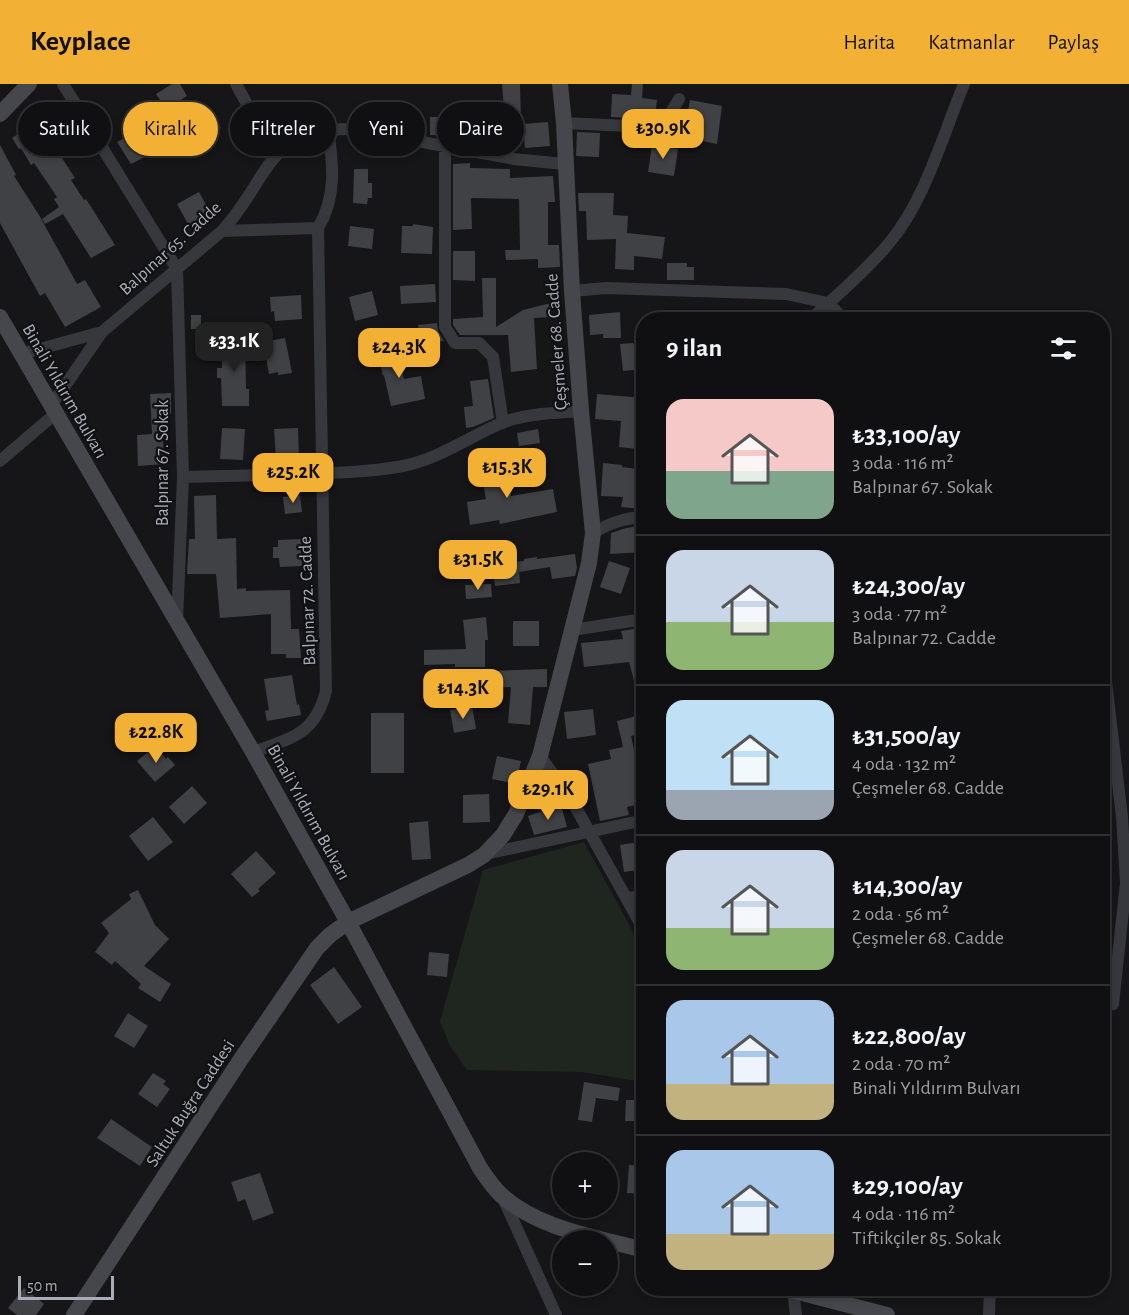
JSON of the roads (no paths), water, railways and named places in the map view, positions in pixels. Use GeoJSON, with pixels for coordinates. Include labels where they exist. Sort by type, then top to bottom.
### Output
{"type":"FeatureCollection","features":[{"type":"Feature","properties":{"kind":"street"},"geometry":{"type":"LineString","coordinates":[[0,114],[29,84]]}},
{"type":"Feature","properties":{"kind":"street","name":"Balpınar 67. Sokak"},"geometry":{"type":"LineString","coordinates":[[63,84],[177,269],[183,477],[176,622]]}},
{"type":"Feature","properties":{"kind":"street"},"geometry":{"type":"LineString","coordinates":[[236,84],[246,102]]}},
{"type":"Feature","properties":{"kind":"street","name":"Çeşmeler 68. Cadde"},"geometry":{"type":"LineString","coordinates":[[348,922],[468,865],[484,855],[503,835],[516,814],[540,756],[589,563],[593,533],[572,291],[560,84]]}},
{"type":"Feature","properties":{"kind":"street"},"geometry":{"type":"LineString","coordinates":[[818,312],[868,267],[891,241],[917,200],[964,84]]}},
{"type":"Feature","properties":{"kind":"street"},"geometry":{"type":"LineString","coordinates":[[564,123],[651,127],[667,119],[679,99]]}},
{"type":"Feature","properties":{"kind":"street","name":"Balpınar 65. Cadde"},"geometry":{"type":"LineString","coordinates":[[336,129],[352,129],[437,145]]}},
{"type":"Feature","properties":{"kind":"street","name":"Balpınar 65. Cadde"},"geometry":{"type":"LineString","coordinates":[[0,461],[53,410],[102,332],[222,231],[234,218],[275,156]]}},
{"type":"Feature","properties":{"kind":"street"},"geometry":{"type":"LineString","coordinates":[[222,231],[318,228],[328,209],[332,185],[332,156]]}},
{"type":"Feature","properties":{"kind":"street"},"geometry":{"type":"LineString","coordinates":[[445,156],[444,327],[455,344],[479,343],[493,357],[503,423]]}},
{"type":"Feature","properties":{"kind":"street","name":"Balpınar 65. Cadde"},"geometry":{"type":"LineString","coordinates":[[498,156],[564,164]]}},
{"type":"Feature","properties":{"kind":"street","name":"Balpınar 72. Cadde"},"geometry":{"type":"LineString","coordinates":[[253,752],[302,732],[319,715],[327,691],[318,228]]}},
{"type":"Feature","properties":{"kind":"street"},"geometry":{"type":"LineString","coordinates":[[572,291],[606,288],[786,294],[828,303],[837,312]]}},
{"type":"Feature","properties":{"kind":"street","name":"Binali Yıldırım Bulvarı"},"geometry":{"type":"LineString","coordinates":[[0,317],[253,752],[348,922],[480,1168],[501,1194],[520,1209],[542,1220],[636,1248]]}},
{"type":"Feature","properties":{"kind":"street","name":"Balpınar 65. Cadde"},"geometry":{"type":"LineString","coordinates":[[21,354],[102,332]]}},
{"type":"Feature","properties":{"kind":"street"},"geometry":{"type":"LineString","coordinates":[[183,477],[322,473],[405,466],[430,457],[503,423],[534,414],[581,411]]}},
{"type":"Feature","properties":{"kind":"street"},"geometry":{"type":"LineString","coordinates":[[593,533],[608,524],[636,518]]}},
{"type":"Feature","properties":{"kind":"street"},"geometry":{"type":"LineString","coordinates":[[572,630],[636,619]]}},
{"type":"Feature","properties":{"kind":"street"},"geometry":{"type":"LineString","coordinates":[[1110,716],[1122,817],[1125,872],[1110,988]]}},
{"type":"Feature","properties":{"kind":"street"},"geometry":{"type":"LineString","coordinates":[[540,756],[565,789],[636,915]]}},
{"type":"Feature","properties":{"kind":"street"},"geometry":{"type":"LineString","coordinates":[[484,855],[636,822]]}},
{"type":"Feature","properties":{"kind":"street"},"geometry":{"type":"LineString","coordinates":[[627,898],[636,897]]}},
{"type":"Feature","properties":{"kind":"street","name":"Saltuk Buğra Caddesi"},"geometry":{"type":"LineString","coordinates":[[74,1315],[311,957],[330,935],[348,922]]}},
{"type":"Feature","properties":{"kind":"street"},"geometry":{"type":"LineString","coordinates":[[501,1194],[556,1315]]}},
{"type":"Feature","properties":{"kind":"street"},"geometry":{"type":"LineString","coordinates":[[790,1296],[796,1315]]}},
{"type":"Feature","properties":{"kind":"street"},"geometry":{"type":"LineString","coordinates":[[812,1296],[887,1315]]}},
{"type":"Feature","properties":{"kind":"street"},"geometry":{"type":"LineString","coordinates":[[989,1315],[990,1296]]}}]}
